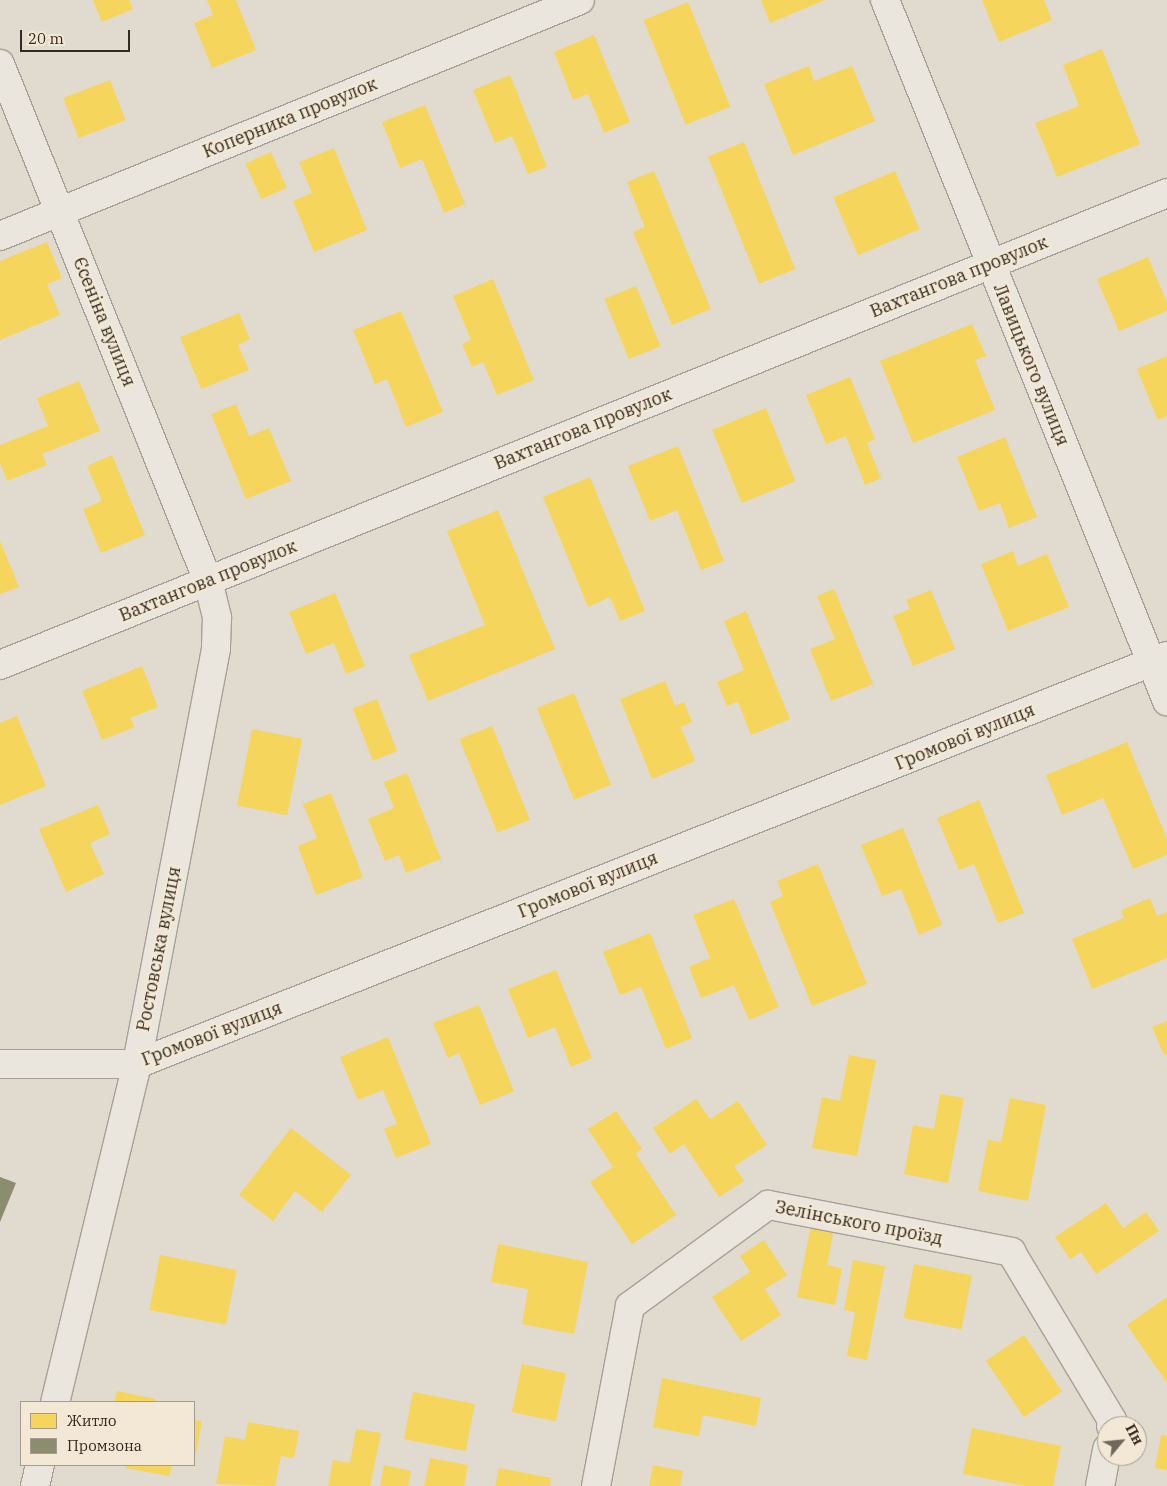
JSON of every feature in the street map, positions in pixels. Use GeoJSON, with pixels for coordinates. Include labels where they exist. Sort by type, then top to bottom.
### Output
{"type":"FeatureCollection","features":[{"type":"Feature","properties":{"kind":"street","name":"Коперника провулок"},"geometry":{"type":"LineString","coordinates":[[0,236],[580,0]]}},
{"type":"Feature","properties":{"kind":"street","name":"Лавицького вулиця"},"geometry":{"type":"LineString","coordinates":[[885,0],[990,264],[1159,660],[1167,701]]}},
{"type":"Feature","properties":{"kind":"street","name":"Єсеніна вулиця"},"geometry":{"type":"LineString","coordinates":[[0,64],[208,580]]}},
{"type":"Feature","properties":{"kind":"street","name":"Вахтангова провулок"},"geometry":{"type":"LineString","coordinates":[[0,665],[1167,193]]}},
{"type":"Feature","properties":{"kind":"street","name":"Ростовська вулиця"},"geometry":{"type":"LineString","coordinates":[[55,1401],[137,1064],[216,650],[217,618],[208,580]]}},
{"type":"Feature","properties":{"kind":"street","name":"Громової вулиця"},"geometry":{"type":"LineString","coordinates":[[0,1064],[137,1064],[1159,660]]}},
{"type":"Feature","properties":{"kind":"street","name":"Зелінського проїзд"},"geometry":{"type":"LineString","coordinates":[[596,1486],[630,1306],[768,1205],[1011,1252],[1110,1416]]}},
{"type":"Feature","properties":{"kind":"street"},"geometry":{"type":"LineString","coordinates":[[35,1486],[40,1466]]}},
{"type":"Feature","properties":{"kind":"street"},"geometry":{"type":"LineString","coordinates":[[1100,1486],[1104,1466]]}},
{"type":"Feature","properties":{"kind":"building: Житло"},"geometry":{"type":"Polygon","coordinates":[[[93,0],[129,0],[133,9],[102,22],[93,0]]]}},
{"type":"Feature","properties":{"kind":"building: Житло"},"geometry":{"type":"Polygon","coordinates":[[[207,0],[236,0],[256,50],[212,68],[194,23],[213,15],[207,0]]]}},
{"type":"Feature","properties":{"kind":"building: Житло"},"geometry":{"type":"Polygon","coordinates":[[[761,0],[825,0],[770,23],[761,0]]]}},
{"type":"Feature","properties":{"kind":"building: Житло"},"geometry":{"type":"Polygon","coordinates":[[[982,0],[1044,0],[1052,20],[999,42],[982,0]]]}},
{"type":"Feature","properties":{"kind":"building: Житло"},"geometry":{"type":"Polygon","coordinates":[[[688,2],[730,107],[686,125],[643,20],[688,2]]]}},
{"type":"Feature","properties":{"kind":"building: Житло"},"geometry":{"type":"Polygon","coordinates":[[[594,35],[630,122],[604,133],[588,94],[573,100],[554,52],[594,35]]]}},
{"type":"Feature","properties":{"kind":"building: Житло"},"geometry":{"type":"Polygon","coordinates":[[[1102,49],[1140,144],[1057,177],[1035,123],[1079,106],[1063,65],[1102,49]]]}},
{"type":"Feature","properties":{"kind":"building: Житло"},"geometry":{"type":"Polygon","coordinates":[[[809,66],[814,81],[852,66],[875,121],[793,155],[764,84],[809,66]]]}},
{"type":"Feature","properties":{"kind":"building: Житло"},"geometry":{"type":"Polygon","coordinates":[[[510,75],[547,167],[528,174],[512,136],[495,143],[473,90],[510,75]]]}},
{"type":"Feature","properties":{"kind":"building: Житло"},"geometry":{"type":"Polygon","coordinates":[[[110,80],[125,120],[79,138],[63,98],[110,80]]]}},
{"type":"Feature","properties":{"kind":"building: Житло"},"geometry":{"type":"Polygon","coordinates":[[[425,105],[465,204],[444,213],[422,159],[400,168],[382,122],[425,105]]]}},
{"type":"Feature","properties":{"kind":"building: Житло"},"geometry":{"type":"Polygon","coordinates":[[[744,142],[795,269],[759,284],[708,157],[744,142]]]}},
{"type":"Feature","properties":{"kind":"building: Житло"},"geometry":{"type":"Polygon","coordinates":[[[334,148],[367,230],[314,252],[293,201],[312,193],[299,162],[334,148]]]}},
{"type":"Feature","properties":{"kind":"building: Житло"},"geometry":{"type":"Polygon","coordinates":[[[271,152],[287,188],[261,199],[245,163],[271,152]]]}},
{"type":"Feature","properties":{"kind":"building: Житло"},"geometry":{"type":"Polygon","coordinates":[[[654,171],[711,309],[672,325],[633,232],[645,227],[627,182],[654,171]]]}},
{"type":"Feature","properties":{"kind":"building: Житло"},"geometry":{"type":"Polygon","coordinates":[[[895,171],[920,229],[858,255],[833,197],[895,171]]]}},
{"type":"Feature","properties":{"kind":"building: Житло"},"geometry":{"type":"Polygon","coordinates":[[[47,242],[62,278],[47,284],[60,315],[0,340],[0,261],[47,242]]]}},
{"type":"Feature","properties":{"kind":"building: Житло"},"geometry":{"type":"Polygon","coordinates":[[[1148,257],[1167,303],[1167,311],[1119,331],[1097,279],[1148,257]]]}},
{"type":"Feature","properties":{"kind":"building: Житло"},"geometry":{"type":"Polygon","coordinates":[[[493,279],[534,380],[497,395],[483,362],[472,367],[462,344],[471,340],[453,296],[493,279]]]}},
{"type":"Feature","properties":{"kind":"building: Житло"},"geometry":{"type":"Polygon","coordinates":[[[636,286],[660,346],[629,359],[604,299],[636,286]]]}},
{"type":"Feature","properties":{"kind":"building: Житло"},"geometry":{"type":"Polygon","coordinates":[[[401,311],[443,412],[406,427],[387,379],[375,384],[353,330],[401,311]]]}},
{"type":"Feature","properties":{"kind":"building: Житло"},"geometry":{"type":"Polygon","coordinates":[[[239,313],[250,339],[238,345],[249,370],[201,389],[180,337],[239,313]]]}},
{"type":"Feature","properties":{"kind":"building: Житло"},"geometry":{"type":"Polygon","coordinates":[[[972,324],[986,356],[975,360],[995,410],[913,443],[880,361],[972,324]]]}},
{"type":"Feature","properties":{"kind":"building: Житло"},"geometry":{"type":"Polygon","coordinates":[[[1167,356],[1167,416],[1158,420],[1137,369],[1167,356]]]}},
{"type":"Feature","properties":{"kind":"building: Житло"},"geometry":{"type":"Polygon","coordinates":[[[850,377],[875,439],[867,443],[881,478],[865,485],[846,436],[826,444],[806,395],[850,377]]]}},
{"type":"Feature","properties":{"kind":"building: Житло"},"geometry":{"type":"Polygon","coordinates":[[[79,381],[100,431],[42,454],[47,465],[7,481],[0,463],[0,445],[48,426],[37,398],[79,381]]]}},
{"type":"Feature","properties":{"kind":"building: Житло"},"geometry":{"type":"Polygon","coordinates":[[[236,404],[249,436],[269,428],[291,481],[246,499],[211,414],[236,404]]]}},
{"type":"Feature","properties":{"kind":"building: Житло"},"geometry":{"type":"Polygon","coordinates":[[[766,408],[796,481],[742,503],[712,430],[766,408]]]}},
{"type":"Feature","properties":{"kind":"building: Житло"},"geometry":{"type":"Polygon","coordinates":[[[1005,437],[1037,517],[1009,528],[1000,503],[979,511],[957,457],[1005,437]]]}},
{"type":"Feature","properties":{"kind":"building: Житло"},"geometry":{"type":"Polygon","coordinates":[[[678,446],[724,561],[701,570],[677,510],[650,521],[628,466],[678,446]]]}},
{"type":"Feature","properties":{"kind":"building: Житло"},"geometry":{"type":"Polygon","coordinates":[[[112,455],[145,535],[101,553],[83,509],[102,501],[87,466],[112,455]]]}},
{"type":"Feature","properties":{"kind":"building: Житло"},"geometry":{"type":"Polygon","coordinates":[[[590,477],[645,611],[620,621],[610,597],[588,607],[543,497],[590,477]]]}},
{"type":"Feature","properties":{"kind":"building: Житло"},"geometry":{"type":"Polygon","coordinates":[[[498,510],[555,649],[428,701],[409,655],[485,625],[447,531],[498,510]]]}},
{"type":"Feature","properties":{"kind":"building: Житло"},"geometry":{"type":"Polygon","coordinates":[[[0,541],[19,587],[0,594],[0,541]]]}},
{"type":"Feature","properties":{"kind":"building: Житло"},"geometry":{"type":"Polygon","coordinates":[[[1013,551],[1018,566],[1047,554],[1069,607],[1008,631],[981,564],[1013,551]]]}},
{"type":"Feature","properties":{"kind":"building: Житло"},"geometry":{"type":"Polygon","coordinates":[[[834,589],[873,684],[831,701],[810,649],[835,639],[817,596],[834,589]]]}},
{"type":"Feature","properties":{"kind":"building: Житло"},"geometry":{"type":"Polygon","coordinates":[[[931,590],[955,649],[913,666],[893,616],[910,609],[906,600],[931,590]]]}},
{"type":"Feature","properties":{"kind":"building: Житло"},"geometry":{"type":"Polygon","coordinates":[[[335,593],[365,666],[346,674],[334,643],[306,654],[289,612],[335,593]]]}},
{"type":"Feature","properties":{"kind":"building: Житло"},"geometry":{"type":"Polygon","coordinates":[[[746,611],[790,719],[751,735],[738,702],[727,706],[717,682],[744,670],[724,621],[746,611]]]}},
{"type":"Feature","properties":{"kind":"building: Житло"},"geometry":{"type":"Polygon","coordinates":[[[142,666],[158,707],[130,718],[135,727],[102,740],[82,691],[142,666]]]}},
{"type":"Feature","properties":{"kind":"building: Житло"},"geometry":{"type":"Polygon","coordinates":[[[665,681],[675,706],[684,702],[692,722],[681,727],[695,761],[652,779],[620,699],[665,681]]]}},
{"type":"Feature","properties":{"kind":"building: Житло"},"geometry":{"type":"Polygon","coordinates":[[[574,693],[611,785],[574,800],[537,708],[574,693]]]}},
{"type":"Feature","properties":{"kind":"building: Житло"},"geometry":{"type":"Polygon","coordinates":[[[377,699],[397,751],[373,761],[353,708],[377,699]]]}},
{"type":"Feature","properties":{"kind":"building: Житло"},"geometry":{"type":"Polygon","coordinates":[[[17,716],[46,786],[0,805],[0,723],[17,716]]]}},
{"type":"Feature","properties":{"kind":"building: Житло"},"geometry":{"type":"Polygon","coordinates":[[[492,726],[530,820],[497,833],[460,739],[492,726]]]}},
{"type":"Feature","properties":{"kind":"building: Житло"},"geometry":{"type":"Polygon","coordinates":[[[252,729],[302,739],[287,815],[237,806],[252,729]]]}},
{"type":"Feature","properties":{"kind":"building: Житло"},"geometry":{"type":"Polygon","coordinates":[[[1127,742],[1167,839],[1167,855],[1133,869],[1103,798],[1062,815],[1046,775],[1127,742]]]}},
{"type":"Feature","properties":{"kind":"building: Житло"},"geometry":{"type":"Polygon","coordinates":[[[407,773],[441,859],[406,873],[399,855],[385,861],[368,819],[394,808],[384,782],[407,773]]]}},
{"type":"Feature","properties":{"kind":"building: Житло"},"geometry":{"type":"Polygon","coordinates":[[[331,793],[363,877],[316,895],[298,846],[317,838],[303,804],[331,793]]]}},
{"type":"Feature","properties":{"kind":"building: Житло"},"geometry":{"type":"Polygon","coordinates":[[[979,800],[1024,913],[998,923],[974,864],[959,870],[937,818],[979,800]]]}},
{"type":"Feature","properties":{"kind":"building: Житло"},"geometry":{"type":"Polygon","coordinates":[[[98,805],[110,834],[90,843],[104,874],[66,892],[39,829],[98,805]]]}},
{"type":"Feature","properties":{"kind":"building: Житло"},"geometry":{"type":"Polygon","coordinates":[[[903,828],[942,925],[919,935],[901,889],[882,896],[861,845],[903,828]]]}},
{"type":"Feature","properties":{"kind":"building: Житло"},"geometry":{"type":"Polygon","coordinates":[[[818,864],[867,984],[812,1006],[770,902],[783,896],[777,881],[818,864]]]}},
{"type":"Feature","properties":{"kind":"building: Житло"},"geometry":{"type":"Polygon","coordinates":[[[1150,898],[1157,916],[1167,912],[1167,958],[1092,989],[1072,939],[1124,918],[1121,910],[1150,898]]]}},
{"type":"Feature","properties":{"kind":"building: Житло"},"geometry":{"type":"Polygon","coordinates":[[[734,899],[779,1007],[749,1020],[734,985],[701,998],[689,967],[710,958],[693,915],[734,899]]]}},
{"type":"Feature","properties":{"kind":"building: Житло"},"geometry":{"type":"Polygon","coordinates":[[[650,933],[692,1038],[666,1049],[641,987],[620,995],[603,952],[650,933]]]}},
{"type":"Feature","properties":{"kind":"building: Житло"},"geometry":{"type":"Polygon","coordinates":[[[556,970],[592,1058],[571,1067],[555,1027],[528,1038],[508,989],[556,970]]]}},
{"type":"Feature","properties":{"kind":"building: Житло"},"geometry":{"type":"Polygon","coordinates":[[[479,1005],[514,1091],[480,1105],[459,1053],[448,1058],[433,1023],[479,1005]]]}},
{"type":"Feature","properties":{"kind":"building: Житло"},"geometry":{"type":"Polygon","coordinates":[[[1167,1021],[1167,1054],[1164,1055],[1152,1027],[1167,1021]]]}},
{"type":"Feature","properties":{"kind":"building: Житло"},"geometry":{"type":"Polygon","coordinates":[[[388,1037],[431,1144],[396,1158],[384,1129],[397,1124],[383,1090],[358,1100],[340,1057],[388,1037]]]}},
{"type":"Feature","properties":{"kind":"building: Житло"},"geometry":{"type":"Polygon","coordinates":[[[849,1055],[876,1060],[857,1156],[812,1148],[822,1097],[840,1101],[849,1055]]]}},
{"type":"Feature","properties":{"kind":"building: Житло"},"geometry":{"type":"Polygon","coordinates":[[[940,1094],[964,1098],[948,1183],[904,1174],[913,1125],[934,1129],[940,1094]]]}},
{"type":"Feature","properties":{"kind":"building: Житло"},"geometry":{"type":"Polygon","coordinates":[[[1010,1098],[1046,1105],[1028,1201],[978,1191],[988,1140],[1001,1142],[1010,1098]]]}},
{"type":"Feature","properties":{"kind":"building: Житло"},"geometry":{"type":"Polygon","coordinates":[[[696,1099],[710,1119],[738,1101],[767,1145],[734,1166],[744,1181],[719,1197],[684,1144],[670,1154],[653,1128],[696,1099]]]}},
{"type":"Feature","properties":{"kind":"building: Житло"},"geometry":{"type":"Polygon","coordinates":[[[616,1111],[642,1149],[636,1154],[676,1215],[632,1244],[590,1182],[613,1167],[588,1129],[616,1111]]]}},
{"type":"Feature","properties":{"kind":"building: Житло"},"geometry":{"type":"Polygon","coordinates":[[[291,1128],[351,1175],[322,1212],[295,1191],[273,1221],[239,1195],[291,1128]]]}},
{"type":"Feature","properties":{"kind":"building: Житло"},"geometry":{"type":"Polygon","coordinates":[[[1106,1203],[1123,1228],[1146,1212],[1159,1231],[1096,1274],[1081,1252],[1070,1259],[1055,1237],[1106,1203]]]}},
{"type":"Feature","properties":{"kind":"building: Житло"},"geometry":{"type":"Polygon","coordinates":[[[811,1225],[834,1229],[827,1265],[842,1268],[835,1305],[797,1297],[811,1225]]]}},
{"type":"Feature","properties":{"kind":"building: Житло"},"geometry":{"type":"Polygon","coordinates":[[[764,1240],[787,1275],[765,1289],[781,1315],[741,1341],[712,1297],[750,1272],[740,1256],[764,1240]]]}},
{"type":"Feature","properties":{"kind":"building: Житло"},"geometry":{"type":"Polygon","coordinates":[[[498,1244],[588,1262],[574,1334],[522,1324],[528,1289],[491,1282],[498,1244]]]}},
{"type":"Feature","properties":{"kind":"building: Житло"},"geometry":{"type":"Polygon","coordinates":[[[160,1255],[237,1270],[226,1325],[149,1310],[160,1255]]]}},
{"type":"Feature","properties":{"kind":"building: Житло"},"geometry":{"type":"Polygon","coordinates":[[[853,1260],[885,1266],[867,1360],[847,1356],[855,1312],[844,1310],[853,1260]]]}},
{"type":"Feature","properties":{"kind":"building: Житло"},"geometry":{"type":"Polygon","coordinates":[[[914,1264],[972,1275],[961,1329],[904,1318],[914,1264]]]}},
{"type":"Feature","properties":{"kind":"building: Житло"},"geometry":{"type":"Polygon","coordinates":[[[1167,1297],[1167,1383],[1127,1325],[1167,1297]]]}},
{"type":"Feature","properties":{"kind":"building: Житло"},"geometry":{"type":"Polygon","coordinates":[[[1024,1335],[1062,1391],[1024,1417],[986,1361],[1024,1335]]]}},
{"type":"Feature","properties":{"kind":"building: Житло"},"geometry":{"type":"Polygon","coordinates":[[[522,1364],[566,1373],[556,1421],[512,1412],[522,1364]]]}},
{"type":"Feature","properties":{"kind":"building: Житло"},"geometry":{"type":"Polygon","coordinates":[[[662,1378],[761,1398],[756,1426],[703,1415],[699,1436],[653,1427],[662,1378]]]}},
{"type":"Feature","properties":{"kind":"building: Житло"},"geometry":{"type":"Polygon","coordinates":[[[117,1391],[155,1399],[155,1401],[114,1401],[117,1391]]]}},
{"type":"Feature","properties":{"kind":"building: Житло"},"geometry":{"type":"Polygon","coordinates":[[[413,1392],[475,1404],[466,1451],[404,1439],[413,1392]]]}},
{"type":"Feature","properties":{"kind":"building: Житло"},"geometry":{"type":"Polygon","coordinates":[[[195,1420],[202,1421],[195,1454],[195,1420]]]}},
{"type":"Feature","properties":{"kind":"building: Житло"},"geometry":{"type":"Polygon","coordinates":[[[248,1422],[299,1431],[294,1458],[281,1456],[275,1486],[216,1484],[225,1436],[245,1440],[248,1422]]]}},
{"type":"Feature","properties":{"kind":"building: Житло"},"geometry":{"type":"Polygon","coordinates":[[[972,1428],[1061,1446],[1053,1486],[1026,1486],[963,1474],[972,1428]]]}},
{"type":"Feature","properties":{"kind":"building: Житло"},"geometry":{"type":"Polygon","coordinates":[[[356,1429],[381,1433],[370,1486],[328,1486],[333,1460],[350,1463],[356,1429]]]}},
{"type":"Feature","properties":{"kind":"building: Житло"},"geometry":{"type":"Polygon","coordinates":[[[1161,1435],[1167,1436],[1167,1470],[1155,1468],[1161,1435]]]}},
{"type":"Feature","properties":{"kind":"building: Житло"},"geometry":{"type":"Polygon","coordinates":[[[430,1458],[468,1465],[464,1486],[424,1486],[430,1458]]]}},
{"type":"Feature","properties":{"kind":"building: Житло"},"geometry":{"type":"Polygon","coordinates":[[[384,1465],[411,1471],[408,1486],[380,1486],[384,1465]]]}},
{"type":"Feature","properties":{"kind":"building: Житло"},"geometry":{"type":"Polygon","coordinates":[[[653,1465],[683,1471],[680,1486],[649,1486],[653,1465]]]}},
{"type":"Feature","properties":{"kind":"building: Житло"},"geometry":{"type":"Polygon","coordinates":[[[127,1466],[172,1466],[169,1476],[126,1468],[127,1466]]]}},
{"type":"Feature","properties":{"kind":"building: Житло"},"geometry":{"type":"Polygon","coordinates":[[[499,1468],[551,1478],[550,1486],[495,1486],[499,1468]]]}},
{"type":"Feature","properties":{"kind":"building: Промзона"},"geometry":{"type":"Polygon","coordinates":[[[0,1177],[16,1183],[0,1222],[0,1177]]]}}]}
